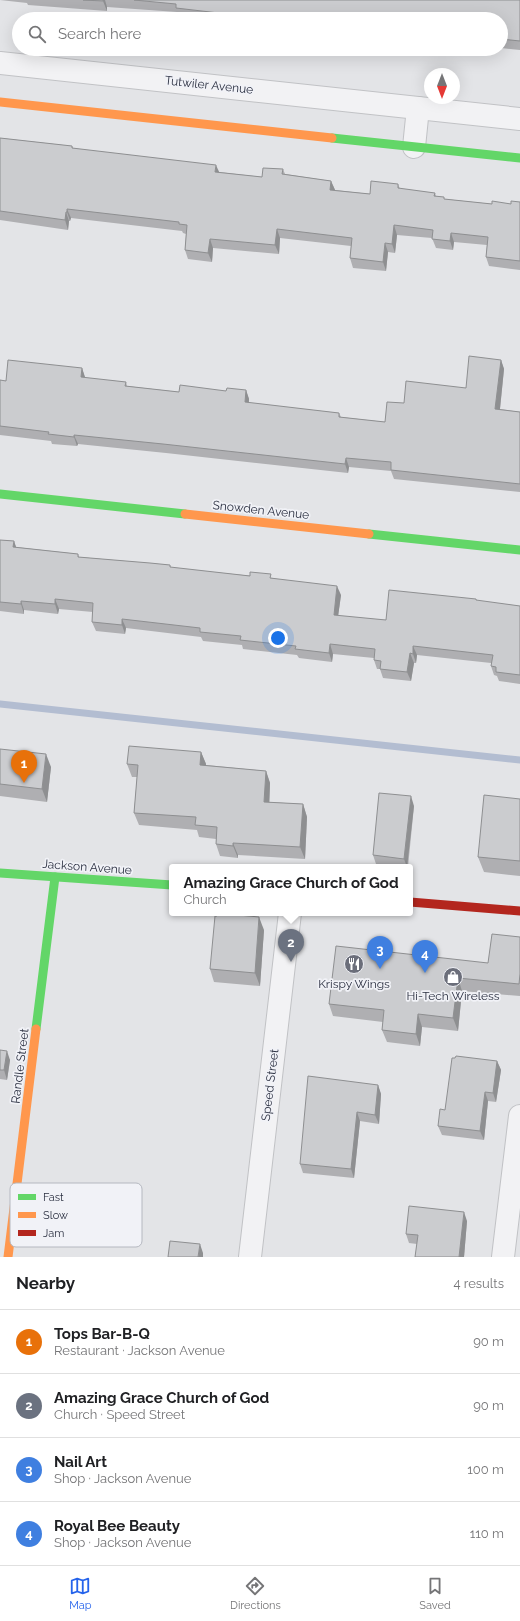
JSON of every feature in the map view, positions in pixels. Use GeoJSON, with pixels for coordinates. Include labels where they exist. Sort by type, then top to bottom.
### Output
{"type":"FeatureCollection","features":[{"type":"Feature","properties":{"kind":"street","name":"Tutwiler Avenue"},"geometry":{"type":"LineString","coordinates":[[0,63],[520,119]]}},
{"type":"Feature","properties":{"kind":"street"},"geometry":{"type":"LineString","coordinates":[[0,102],[520,158]]}},
{"type":"Feature","properties":{"kind":"street"},"geometry":{"type":"LineString","coordinates":[[414,147],[418,108]]}},
{"type":"Feature","properties":{"kind":"street","name":"Snowden Avenue"},"geometry":{"type":"LineString","coordinates":[[0,494],[520,550]]}},
{"type":"Feature","properties":{"kind":"street","name":"Jackson Avenue"},"geometry":{"type":"LineString","coordinates":[[0,873],[169,885]]}},
{"type":"Feature","properties":{"kind":"street","name":"Randle Street"},"geometry":{"type":"LineString","coordinates":[[17,1183],[55,877]]}},
{"type":"Feature","properties":{"kind":"street"},"geometry":{"type":"LineString","coordinates":[[413,902],[520,911]]}},
{"type":"Feature","properties":{"kind":"street","name":"Speed Street"},"geometry":{"type":"LineString","coordinates":[[250,1257],[290,916]]}},
{"type":"Feature","properties":{"kind":"street"},"geometry":{"type":"LineString","coordinates":[[503,1257],[520,1116]]}},
{"type":"Feature","properties":{"kind":"street","name":"Randle Street"},"geometry":{"type":"LineString","coordinates":[[8,1257],[10,1241]]}},
{"type":"Feature","properties":{"kind":"building"},"geometry":{"type":"Polygon","coordinates":[[[134,0],[520,0],[520,41],[508,40],[508,12],[210,12],[176,8],[176,4],[134,0]]]}},
{"type":"Feature","properties":{"kind":"building"},"geometry":{"type":"Polygon","coordinates":[[[0,138],[216,165],[215,172],[262,177],[263,168],[283,169],[282,174],[331,181],[330,190],[370,194],[371,181],[398,184],[398,188],[435,193],[434,196],[444,197],[444,199],[492,204],[492,201],[511,204],[511,201],[520,202],[520,261],[486,257],[488,237],[451,233],[450,241],[432,239],[433,230],[394,225],[392,244],[385,243],[383,262],[350,258],[352,238],[277,229],[275,245],[210,239],[208,253],[185,250],[187,225],[179,224],[179,222],[67,209],[65,220],[0,211],[0,138]]]}},
{"type":"Feature","properties":{"kind":"building"},"geometry":{"type":"Polygon","coordinates":[[[469,356],[501,360],[495,409],[520,412],[520,484],[391,470],[391,462],[346,458],[345,464],[74,435],[74,437],[48,434],[49,432],[0,426],[0,380],[6,381],[8,360],[82,368],[81,377],[126,382],[125,386],[179,392],[180,385],[226,391],[227,388],[246,390],[245,402],[339,413],[339,417],[385,422],[387,402],[404,403],[406,381],[466,388],[469,356]]]}},
{"type":"Feature","properties":{"kind":"building"},"geometry":{"type":"Polygon","coordinates":[[[0,540],[14,541],[13,547],[78,554],[78,557],[170,565],[170,567],[250,576],[250,572],[271,574],[270,578],[337,586],[334,615],[386,620],[389,590],[476,599],[520,606],[520,675],[496,672],[496,667],[491,666],[493,655],[413,646],[413,654],[410,653],[407,672],[380,669],[381,661],[374,660],[375,649],[330,644],[329,653],[295,649],[296,646],[240,640],[241,636],[200,632],[200,628],[122,619],[122,625],[92,622],[93,603],[55,599],[55,604],[21,601],[21,604],[0,602],[0,540]]]}},
{"type":"Feature","properties":{"kind":"building"},"geometry":{"type":"Polygon","coordinates":[[[129,746],[201,752],[200,765],[266,771],[264,802],[303,804],[300,847],[233,843],[233,846],[216,844],[217,827],[195,825],[196,817],[134,813],[138,765],[127,764],[129,746]]]}},
{"type":"Feature","properties":{"kind":"building"},"geometry":{"type":"Polygon","coordinates":[[[0,749],[46,754],[42,789],[0,784],[0,749]]]}},
{"type":"Feature","properties":{"kind":"building"},"geometry":{"type":"Polygon","coordinates":[[[379,793],[411,796],[404,859],[373,855],[379,793]]]}},
{"type":"Feature","properties":{"kind":"building"},"geometry":{"type":"Polygon","coordinates":[[[484,795],[520,799],[520,861],[478,857],[484,795]]]}},
{"type":"Feature","properties":{"kind":"building"},"geometry":{"type":"Polygon","coordinates":[[[215,916],[259,917],[255,973],[210,969],[215,916]]]}},
{"type":"Feature","properties":{"kind":"building"},"geometry":{"type":"Polygon","coordinates":[[[492,934],[520,937],[519,984],[458,978],[453,1018],[418,1014],[416,1034],[382,1030],[384,1010],[329,1004],[336,946],[488,963],[492,934]]]}},
{"type":"Feature","properties":{"kind":"building"},"geometry":{"type":"Polygon","coordinates":[[[0,1050],[7,1051],[4,1070],[0,1070],[0,1050]]]}},
{"type":"Feature","properties":{"kind":"building"},"geometry":{"type":"Polygon","coordinates":[[[456,1056],[497,1061],[493,1093],[485,1092],[480,1131],[438,1126],[440,1109],[445,1110],[452,1058],[455,1058],[456,1056]]]}},
{"type":"Feature","properties":{"kind":"building"},"geometry":{"type":"Polygon","coordinates":[[[308,1076],[378,1085],[375,1115],[357,1112],[351,1169],[300,1164],[308,1076]]]}},
{"type":"Feature","properties":{"kind":"building"},"geometry":{"type":"Polygon","coordinates":[[[409,1206],[464,1212],[459,1257],[415,1257],[418,1235],[406,1234],[409,1206]]]}},
{"type":"Feature","properties":{"kind":"building"},"geometry":{"type":"Polygon","coordinates":[[[170,1241],[200,1244],[198,1257],[168,1257],[170,1241]]]}},
{"type":"Feature","properties":{"kind":"waterway"},"geometry":{"type":"LineString","coordinates":[[0,704],[520,760]]}},
{"type":"Feature","properties":{"kind":"traffic: fast"},"geometry":{"type":"LineString","coordinates":[[332,138],[520,158]]}},
{"type":"Feature","properties":{"kind":"traffic: fast"},"geometry":{"type":"LineString","coordinates":[[0,494],[185,514]]}},
{"type":"Feature","properties":{"kind":"traffic: fast"},"geometry":{"type":"LineString","coordinates":[[369,534],[520,550]]}},
{"type":"Feature","properties":{"kind":"traffic: fast"},"geometry":{"type":"LineString","coordinates":[[0,873],[169,885]]}},
{"type":"Feature","properties":{"kind":"traffic: fast"},"geometry":{"type":"LineString","coordinates":[[36,1029],[55,877]]}},
{"type":"Feature","properties":{"kind":"traffic: slow"},"geometry":{"type":"LineString","coordinates":[[0,102],[332,138]]}},
{"type":"Feature","properties":{"kind":"traffic: slow"},"geometry":{"type":"LineString","coordinates":[[185,514],[369,534]]}},
{"type":"Feature","properties":{"kind":"traffic: slow"},"geometry":{"type":"LineString","coordinates":[[17,1183],[36,1029]]}},
{"type":"Feature","properties":{"kind":"traffic: slow"},"geometry":{"type":"LineString","coordinates":[[8,1257],[10,1241]]}},
{"type":"Feature","properties":{"kind":"traffic: jam"},"geometry":{"type":"LineString","coordinates":[[413,902],[520,911]]}},
{"type":"Feature","properties":{"kind":"place","name":"Tops Bar-B-Q"},"geometry":{"type":"Point","coordinates":[24,783]}},
{"type":"Feature","properties":{"kind":"place","name":"Amazing Grace Church of God"},"geometry":{"type":"Point","coordinates":[291,962]}},
{"type":"Feature","properties":{"kind":"place","name":"Krispy Wings"},"geometry":{"type":"Point","coordinates":[354,964]}},
{"type":"Feature","properties":{"kind":"place","name":"Nail Art"},"geometry":{"type":"Point","coordinates":[380,969]}},
{"type":"Feature","properties":{"kind":"place","name":"Royal Bee Beauty"},"geometry":{"type":"Point","coordinates":[425,973]}},
{"type":"Feature","properties":{"kind":"place","name":"Hi-Tech Wireless"},"geometry":{"type":"Point","coordinates":[453,977]}}]}
